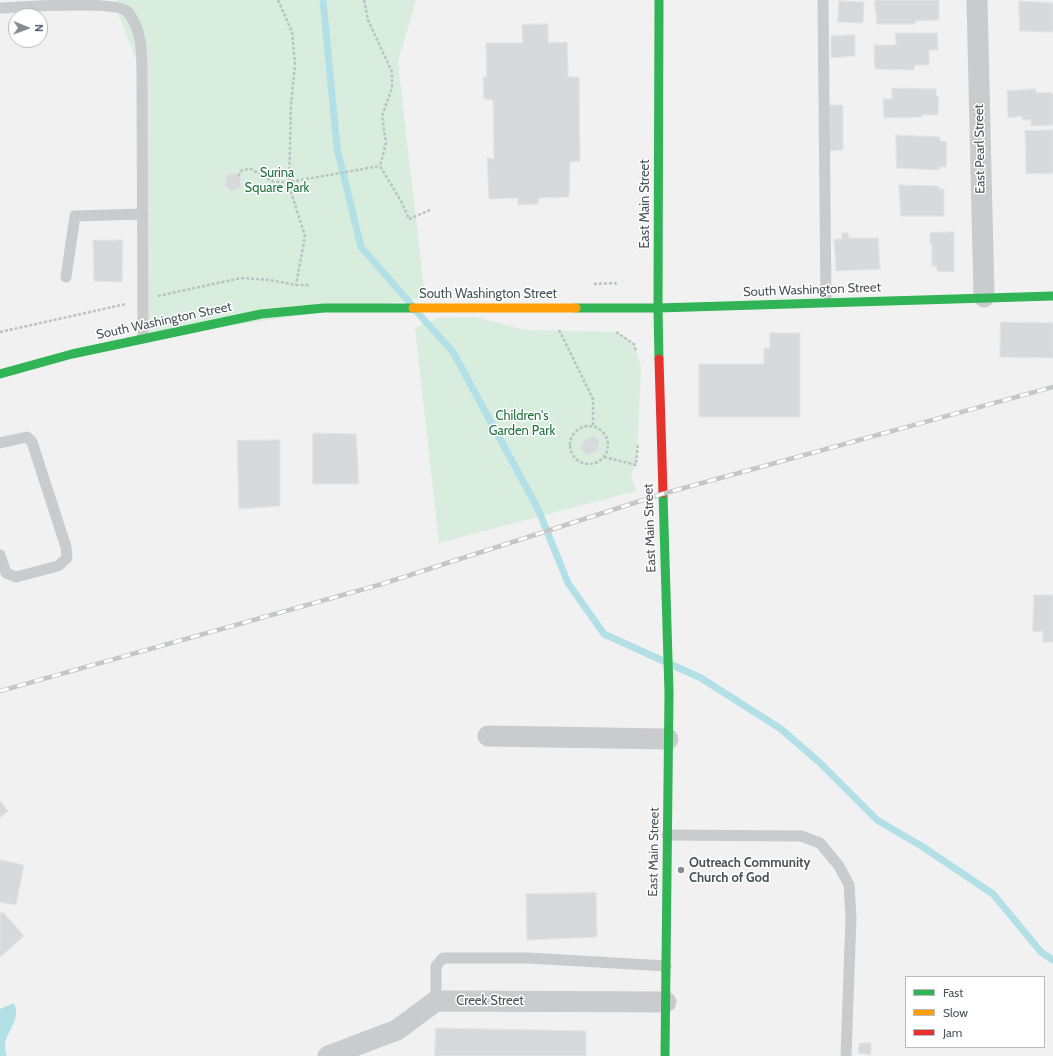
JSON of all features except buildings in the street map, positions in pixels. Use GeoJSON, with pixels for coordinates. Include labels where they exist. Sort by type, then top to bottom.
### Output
{"type":"FeatureCollection","features":[{"type":"Feature","properties":{"kind":"street","name":"East Main Street"},"geometry":{"type":"LineString","coordinates":[[659,0],[658,308],[668,679],[665,1056]]}},
{"type":"Feature","properties":{"kind":"street","name":"East Pearl Street"},"geometry":{"type":"LineString","coordinates":[[977,0],[984,297]]}},
{"type":"Feature","properties":{"kind":"street","name":"South Washington Street"},"geometry":{"type":"LineString","coordinates":[[0,374],[72,354],[143,338],[261,314],[324,308],[658,308],[1053,296]]}},
{"type":"Feature","properties":{"kind":"street"},"geometry":{"type":"LineString","coordinates":[[488,736],[668,739]]}},
{"type":"Feature","properties":{"kind":"street"},"geometry":{"type":"LineString","coordinates":[[328,1056],[397,1030],[436,1001]]}},
{"type":"Feature","properties":{"kind":"street","name":"Creek Street"},"geometry":{"type":"LineString","coordinates":[[436,1001],[666,1002]]}},
{"type":"Feature","properties":{"kind":"lane"},"geometry":{"type":"LineString","coordinates":[[823,0],[826,302]]}},
{"type":"Feature","properties":{"kind":"lane"},"geometry":{"type":"LineString","coordinates":[[0,8],[96,4],[115,6],[127,11],[139,31],[142,53],[143,338]]}},
{"type":"Feature","properties":{"kind":"lane"},"geometry":{"type":"LineString","coordinates":[[66,277],[75,216],[143,214]]}},
{"type":"Feature","properties":{"kind":"lane"},"geometry":{"type":"LineString","coordinates":[[0,443],[23,437],[27,437],[32,442],[66,547],[66,558],[58,566],[16,577],[6,573],[0,555]]}},
{"type":"Feature","properties":{"kind":"lane"},"geometry":{"type":"LineString","coordinates":[[667,835],[801,836],[820,843],[839,866],[849,885],[851,917],[846,1056]]}},
{"type":"Feature","properties":{"kind":"lane"},"geometry":{"type":"LineString","coordinates":[[436,1001],[436,966],[443,958],[528,958],[666,966]]}},
{"type":"Feature","properties":{"kind":"path"},"geometry":{"type":"LineString","coordinates":[[278,0],[292,32],[295,64],[291,104],[289,182],[305,236],[296,285]]}},
{"type":"Feature","properties":{"kind":"path"},"geometry":{"type":"LineString","coordinates":[[364,0],[368,20],[392,72],[392,88],[382,116],[386,143],[380,166],[401,201],[409,219],[432,209]]}},
{"type":"Feature","properties":{"kind":"path"},"geometry":{"type":"LineString","coordinates":[[238,176],[242,170],[251,169],[274,182],[289,182],[380,166]]}},
{"type":"Feature","properties":{"kind":"path"},"geometry":{"type":"LineString","coordinates":[[0,332],[241,278],[270,280],[296,285],[311,285]]}},
{"type":"Feature","properties":{"kind":"path"},"geometry":{"type":"LineString","coordinates":[[552,330],[566,330]]}},
{"type":"Feature","properties":{"kind":"path"},"geometry":{"type":"LineString","coordinates":[[559,330],[593,399],[593,426]]}},
{"type":"Feature","properties":{"kind":"path"},"geometry":{"type":"LineString","coordinates":[[610,331],[618,332],[634,344],[637,355]]}},
{"type":"Feature","properties":{"kind":"path"},"geometry":{"type":"LineString","coordinates":[[593,426],[599,428],[607,438],[607,451],[604,457],[593,464],[581,462],[572,454],[570,448],[572,436],[575,431],[580,427],[593,426]]}},
{"type":"Feature","properties":{"kind":"path"},"geometry":{"type":"LineString","coordinates":[[604,457],[636,465],[638,439]]}},
{"type":"Feature","properties":{"kind":"green space","name":"Surina Square Park"},"geometry":{"type":"Polygon","coordinates":[[[117,0],[416,0],[398,62],[425,298],[143,338],[142,74],[115,6],[117,0]]]}},
{"type":"Feature","properties":{"kind":"green space","name":"Children's Garden Park"},"geometry":{"type":"Polygon","coordinates":[[[475,317],[526,330],[618,332],[634,344],[641,367],[636,465],[631,474],[636,491],[439,543],[415,328],[438,318],[475,317]]]}},
{"type":"Feature","properties":{"kind":"water"},"geometry":{"type":"Polygon","coordinates":[[[14,1003],[16,1015],[15,1021],[6,1041],[5,1047],[7,1056],[0,1056],[0,1009],[14,1003]]]}},
{"type":"Feature","properties":{"kind":"waterway"},"geometry":{"type":"LineString","coordinates":[[323,0],[337,148],[361,247],[411,304]]}},
{"type":"Feature","properties":{"kind":"waterway"},"geometry":{"type":"LineString","coordinates":[[417,312],[453,352],[538,509],[568,583],[604,634],[701,678],[781,729],[819,762],[877,820],[923,847],[993,894],[1041,952],[1053,960]]}},
{"type":"Feature","properties":{"kind":"railway"},"geometry":{"type":"LineString","coordinates":[[0,691],[382,584],[662,494],[1053,387]]}},
{"type":"Feature","properties":{"kind":"traffic: fast"},"geometry":{"type":"LineString","coordinates":[[659,0],[659,359]]}},
{"type":"Feature","properties":{"kind":"traffic: fast"},"geometry":{"type":"LineString","coordinates":[[576,308],[658,308],[1053,296]]}},
{"type":"Feature","properties":{"kind":"traffic: fast"},"geometry":{"type":"LineString","coordinates":[[0,374],[72,354],[261,314],[324,308],[413,308]]}},
{"type":"Feature","properties":{"kind":"traffic: fast"},"geometry":{"type":"LineString","coordinates":[[663,493],[669,693],[665,1056]]}},
{"type":"Feature","properties":{"kind":"traffic: slow"},"geometry":{"type":"LineString","coordinates":[[413,308],[576,308]]}},
{"type":"Feature","properties":{"kind":"traffic: jam"},"geometry":{"type":"LineString","coordinates":[[659,359],[663,493]]}},
{"type":"Feature","properties":{"kind":"place","name":"Outreach Community Church of God"},"geometry":{"type":"Point","coordinates":[681,870]}}]}
